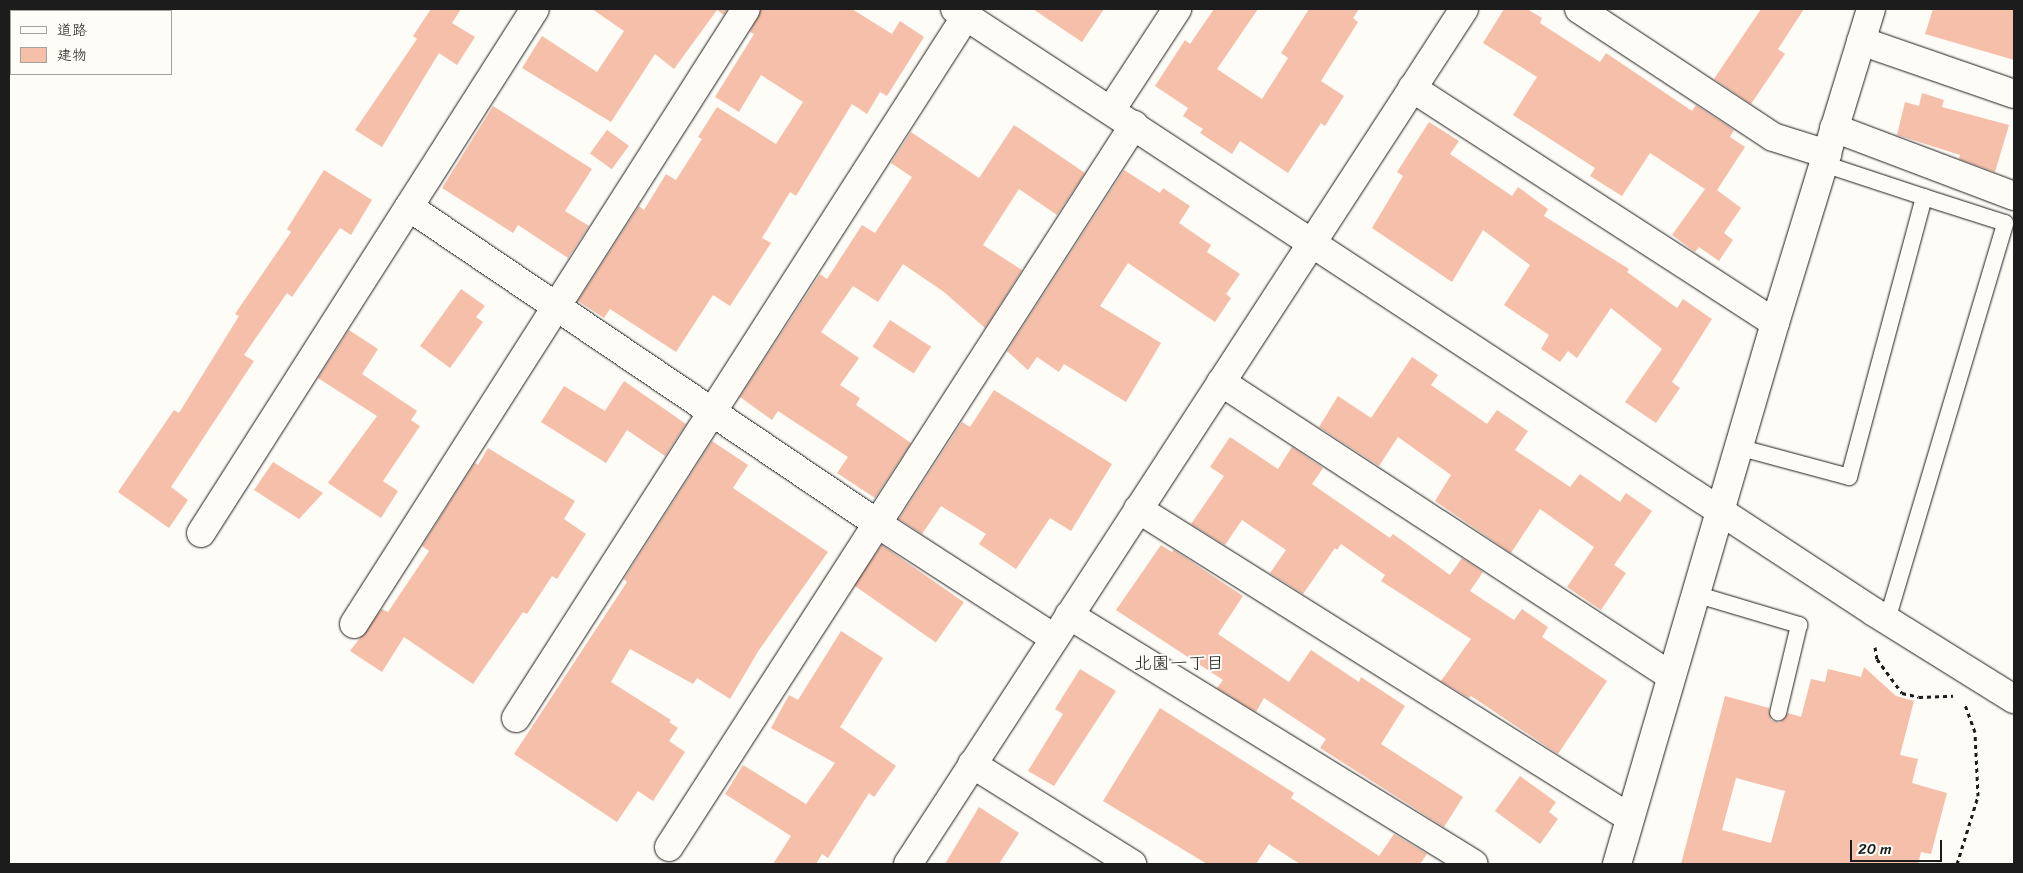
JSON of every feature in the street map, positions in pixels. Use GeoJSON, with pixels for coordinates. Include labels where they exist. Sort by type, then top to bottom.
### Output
{"type":"FeatureCollection","features":[{"type":"Feature","properties":{"kind":"street"},"geometry":{"type":"LineString","coordinates":[[201,532],[535,9]]}},
{"type":"Feature","properties":{"kind":"street"},"geometry":{"type":"LineString","coordinates":[[354,624],[746,9]]}},
{"type":"Feature","properties":{"kind":"street"},"geometry":{"type":"LineString","coordinates":[[1111,110],[1177,9]]}},
{"type":"Feature","properties":{"kind":"street"},"geometry":{"type":"LineString","coordinates":[[908,864],[1464,9]]}},
{"type":"Feature","properties":{"kind":"street"},"geometry":{"type":"LineString","coordinates":[[1579,9],[1773,137],[1826,159]]}},
{"type":"Feature","properties":{"kind":"street"},"geometry":{"type":"LineString","coordinates":[[1617,864],[1738,447],[1871,9]]}},
{"type":"Feature","properties":{"kind":"street"},"geometry":{"type":"LineString","coordinates":[[516,718],[712,410],[961,12],[1880,616],[2014,699]]}},
{"type":"Feature","properties":{"kind":"street"},"geometry":{"type":"LineString","coordinates":[[1861,41],[2014,94]]}},
{"type":"Feature","properties":{"kind":"street"},"geometry":{"type":"LineString","coordinates":[[1412,88],[1775,323]]}},
{"type":"Feature","properties":{"kind":"street"},"geometry":{"type":"LineString","coordinates":[[668,847],[1134,125]]}},
{"type":"Feature","properties":{"kind":"street"},"geometry":{"type":"LineString","coordinates":[[1834,128],[2014,196]]}},
{"type":"Feature","properties":{"kind":"street"},"geometry":{"type":"LineString","coordinates":[[408,208],[557,305],[878,524],[1054,638]]}},
{"type":"Feature","properties":{"kind":"street"},"geometry":{"type":"LineString","coordinates":[[1221,382],[1671,676]]}},
{"type":"Feature","properties":{"kind":"street"},"geometry":{"type":"LineString","coordinates":[[1138,509],[1630,818]]}},
{"type":"Feature","properties":{"kind":"street"},"geometry":{"type":"LineString","coordinates":[[1069,615],[1466,862]]}},
{"type":"Feature","properties":{"kind":"street"},"geometry":{"type":"LineString","coordinates":[[972,764],[1132,864]]}},
{"type":"Feature","properties":{"kind":"lane"},"geometry":{"type":"LineString","coordinates":[[1826,159],[1924,197],[2005,223],[1880,616]]}},
{"type":"Feature","properties":{"kind":"lane"},"geometry":{"type":"LineString","coordinates":[[1738,447],[1849,477],[1924,197]]}},
{"type":"Feature","properties":{"kind":"lane"},"geometry":{"type":"LineString","coordinates":[[1695,594],[1800,625],[1778,713]]}},
{"type":"Feature","properties":{"kind":"path"},"geometry":{"type":"LineString","coordinates":[[1880,616],[1877,659],[1902,693],[1919,697],[1959,696]]}},
{"type":"Feature","properties":{"kind":"path"},"geometry":{"type":"LineString","coordinates":[[1958,864],[1978,796],[1975,732],[1963,702]]}},
{"type":"Feature","properties":{"kind":"building"},"geometry":{"type":"Polygon","coordinates":[[[431,9],[461,9],[452,23],[475,37],[457,65],[439,53],[382,147],[355,130],[417,39],[413,36],[431,9]]]}},
{"type":"Feature","properties":{"kind":"building"},"geometry":{"type":"Polygon","coordinates":[[[592,9],[728,9],[724,15],[717,10],[674,69],[655,54],[611,122],[522,68],[542,36],[597,72],[624,31],[592,9]]]}},
{"type":"Feature","properties":{"kind":"building"},"geometry":{"type":"Polygon","coordinates":[[[761,9],[852,9],[892,34],[900,21],[924,37],[887,96],[880,92],[867,114],[852,104],[796,196],[790,192],[762,238],[771,243],[730,306],[713,295],[676,352],[610,309],[604,318],[578,301],[639,206],[644,210],[666,174],[676,180],[702,139],[698,137],[717,107],[776,144],[803,102],[761,75],[739,112],[715,97],[754,34],[750,32],[761,9]]]}},
{"type":"Feature","properties":{"kind":"building"},"geometry":{"type":"Polygon","coordinates":[[[1033,9],[1104,9],[1082,42],[1033,9]]]}},
{"type":"Feature","properties":{"kind":"building"},"geometry":{"type":"Polygon","coordinates":[[[1214,9],[1258,9],[1217,69],[1262,99],[1288,58],[1281,53],[1309,9],[1359,9],[1353,18],[1358,22],[1321,81],[1344,96],[1325,126],[1321,123],[1288,173],[1240,141],[1232,154],[1200,133],[1203,129],[1183,116],[1188,108],[1155,86],[1185,40],[1190,44],[1214,9]]]}},
{"type":"Feature","properties":{"kind":"building"},"geometry":{"type":"Polygon","coordinates":[[[1504,9],[1527,9],[1542,18],[1540,23],[1600,62],[1606,53],[1692,111],[1696,105],[1734,130],[1730,137],[1745,147],[1717,190],[1741,208],[1724,233],[1733,240],[1719,261],[1699,247],[1695,252],[1672,235],[1705,189],[1650,153],[1622,196],[1590,176],[1595,168],[1513,115],[1537,77],[1483,43],[1504,9]]]}},
{"type":"Feature","properties":{"kind":"building"},"geometry":{"type":"Polygon","coordinates":[[[1761,9],[1804,9],[1778,49],[1785,54],[1751,104],[1714,79],[1761,9]]]}},
{"type":"Feature","properties":{"kind":"building"},"geometry":{"type":"Polygon","coordinates":[[[1933,9],[2014,9],[2014,60],[1925,34],[1933,9]]]}},
{"type":"Feature","properties":{"kind":"building"},"geometry":{"type":"Polygon","coordinates":[[[1922,93],[1944,100],[1942,107],[2009,125],[1995,172],[1959,159],[1960,155],[1897,135],[1905,102],[1919,106],[1922,93]]]}},
{"type":"Feature","properties":{"kind":"building"},"geometry":{"type":"Polygon","coordinates":[[[493,106],[592,169],[565,211],[589,226],[568,258],[518,225],[513,233],[442,188],[493,106]]]}},
{"type":"Feature","properties":{"kind":"building"},"geometry":{"type":"Polygon","coordinates":[[[1429,122],[1459,141],[1450,154],[1512,196],[1518,187],[1548,209],[1544,216],[1629,269],[1627,272],[1677,308],[1683,299],[1712,319],[1672,382],[1680,388],[1656,423],[1625,402],[1662,349],[1611,308],[1577,358],[1568,351],[1560,362],[1541,349],[1549,335],[1504,305],[1530,265],[1483,230],[1452,282],[1372,228],[1403,176],[1397,172],[1429,122]]]}},
{"type":"Feature","properties":{"kind":"building"},"geometry":{"type":"Polygon","coordinates":[[[1014,125],[1085,173],[1057,215],[1019,189],[983,245],[1022,270],[985,328],[944,292],[903,264],[878,302],[853,286],[821,332],[859,358],[840,385],[860,398],[856,405],[911,443],[875,498],[837,473],[848,457],[778,411],[772,420],[740,397],[820,274],[827,279],[862,225],[875,233],[912,177],[891,163],[911,132],[979,178],[1014,125]]]}},
{"type":"Feature","properties":{"kind":"building"},"geometry":{"type":"Polygon","coordinates":[[[607,130],[629,146],[612,169],[590,153],[607,130]]]}},
{"type":"Feature","properties":{"kind":"building"},"geometry":{"type":"Polygon","coordinates":[[[324,170],[372,200],[351,235],[340,228],[292,297],[287,293],[244,355],[254,361],[171,487],[188,500],[169,528],[118,492],[174,410],[179,413],[239,316],[235,314],[291,232],[287,229],[324,170]]]}},
{"type":"Feature","properties":{"kind":"building"},"geometry":{"type":"Polygon","coordinates":[[[1124,170],[1160,193],[1163,188],[1190,206],[1179,223],[1211,245],[1207,252],[1240,274],[1226,294],[1231,298],[1215,322],[1128,263],[1100,306],[1161,343],[1126,402],[1064,364],[1059,372],[1037,357],[1028,370],[1007,351],[1124,170]]]}},
{"type":"Feature","properties":{"kind":"building"},"geometry":{"type":"Polygon","coordinates":[[[461,289],[485,306],[476,317],[483,322],[450,368],[420,346],[461,289]]]}},
{"type":"Feature","properties":{"kind":"building"},"geometry":{"type":"Polygon","coordinates":[[[890,320],[931,347],[914,374],[873,347],[890,320]]]}},
{"type":"Feature","properties":{"kind":"building"},"geometry":{"type":"Polygon","coordinates":[[[349,330],[378,349],[362,374],[417,411],[411,420],[420,426],[383,481],[398,491],[381,518],[328,483],[377,416],[318,378],[349,330]]]}},
{"type":"Feature","properties":{"kind":"building"},"geometry":{"type":"Polygon","coordinates":[[[1412,357],[1438,375],[1431,385],[1487,424],[1497,410],[1528,431],[1515,450],[1570,487],[1580,474],[1620,502],[1626,493],[1652,511],[1614,565],[1626,573],[1601,610],[1567,587],[1594,547],[1540,509],[1511,553],[1435,501],[1451,475],[1398,437],[1379,466],[1319,427],[1338,396],[1371,418],[1412,357]]]}},
{"type":"Feature","properties":{"kind":"building"},"geometry":{"type":"Polygon","coordinates":[[[624,381],[686,424],[665,456],[627,430],[606,463],[541,422],[564,386],[605,411],[624,381]]]}},
{"type":"Feature","properties":{"kind":"building"},"geometry":{"type":"Polygon","coordinates":[[[994,390],[1112,464],[1071,531],[1050,518],[1016,569],[979,544],[986,534],[941,506],[922,534],[899,519],[962,422],[970,427],[994,390]]]}},
{"type":"Feature","properties":{"kind":"building"},"geometry":{"type":"Polygon","coordinates":[[[1230,437],[1278,469],[1292,447],[1323,468],[1312,484],[1390,538],[1393,534],[1450,575],[1462,558],[1483,572],[1470,591],[1514,620],[1522,609],[1548,627],[1542,637],[1607,681],[1558,754],[1471,696],[1469,698],[1441,681],[1471,639],[1381,581],[1385,575],[1341,544],[1337,550],[1335,548],[1303,594],[1270,573],[1286,550],[1242,520],[1225,545],[1191,524],[1224,476],[1210,467],[1230,437]]]}},
{"type":"Feature","properties":{"kind":"building"},"geometry":{"type":"Polygon","coordinates":[[[712,441],[748,465],[733,488],[828,552],[759,650],[730,699],[697,678],[693,684],[630,649],[611,682],[671,720],[669,722],[678,728],[669,741],[685,752],[653,801],[638,791],[617,822],[514,754],[627,582],[624,579],[712,441]]]}},
{"type":"Feature","properties":{"kind":"building"},"geometry":{"type":"Polygon","coordinates":[[[488,448],[575,501],[564,519],[586,534],[557,579],[552,576],[527,614],[523,612],[473,684],[404,637],[382,672],[350,651],[382,609],[388,612],[429,551],[422,546],[475,463],[478,465],[488,448]]]}},
{"type":"Feature","properties":{"kind":"building"},"geometry":{"type":"Polygon","coordinates":[[[273,462],[323,493],[299,519],[254,490],[273,462]]]}},
{"type":"Feature","properties":{"kind":"building"},"geometry":{"type":"Polygon","coordinates":[[[882,545],[964,602],[936,642],[854,585],[882,545]]]}},
{"type":"Feature","properties":{"kind":"building"},"geometry":{"type":"Polygon","coordinates":[[[1161,545],[1172,552],[1174,550],[1243,596],[1218,634],[1289,682],[1311,650],[1359,682],[1361,677],[1405,706],[1381,744],[1463,797],[1444,827],[1320,748],[1326,739],[1264,698],[1256,712],[1217,688],[1223,680],[1116,610],[1161,545]]]}},
{"type":"Feature","properties":{"kind":"building"},"geometry":{"type":"Polygon","coordinates":[[[841,631],[883,658],[840,727],[896,766],[874,797],[869,793],[828,858],[822,854],[816,864],[773,864],[791,836],[725,794],[743,765],[806,804],[835,763],[771,728],[789,695],[798,700],[841,631]]]}},
{"type":"Feature","properties":{"kind":"building"},"geometry":{"type":"Polygon","coordinates":[[[1864,667],[1896,696],[1914,701],[1900,755],[1918,759],[1912,783],[1947,793],[1931,854],[1921,852],[1918,864],[1681,864],[1725,696],[1769,708],[1771,720],[1780,723],[1788,713],[1801,717],[1811,679],[1825,682],[1828,669],[1861,677],[1864,667]],[[1736,778],[1722,830],[1771,843],[1785,791],[1736,778]]]}},
{"type":"Feature","properties":{"kind":"building"},"geometry":{"type":"Polygon","coordinates":[[[1080,669],[1116,691],[1054,786],[1028,771],[1063,714],[1055,709],[1080,669]]]}},
{"type":"Feature","properties":{"kind":"building"},"geometry":{"type":"Polygon","coordinates":[[[1160,708],[1294,793],[1291,798],[1379,856],[1394,834],[1427,854],[1420,864],[1300,864],[1269,844],[1256,864],[1207,864],[1103,801],[1160,708]]]}},
{"type":"Feature","properties":{"kind":"building"},"geometry":{"type":"Polygon","coordinates":[[[1520,776],[1556,802],[1549,812],[1558,819],[1540,844],[1495,811],[1520,776]]]}},
{"type":"Feature","properties":{"kind":"building"},"geometry":{"type":"Polygon","coordinates":[[[979,807],[1019,833],[999,864],[945,864],[979,807]]]}},
{"type":"Feature","properties":{"kind":"district","name":"北園一丁目"},"geometry":{"type":"Point","coordinates":[1179,663]}}]}
